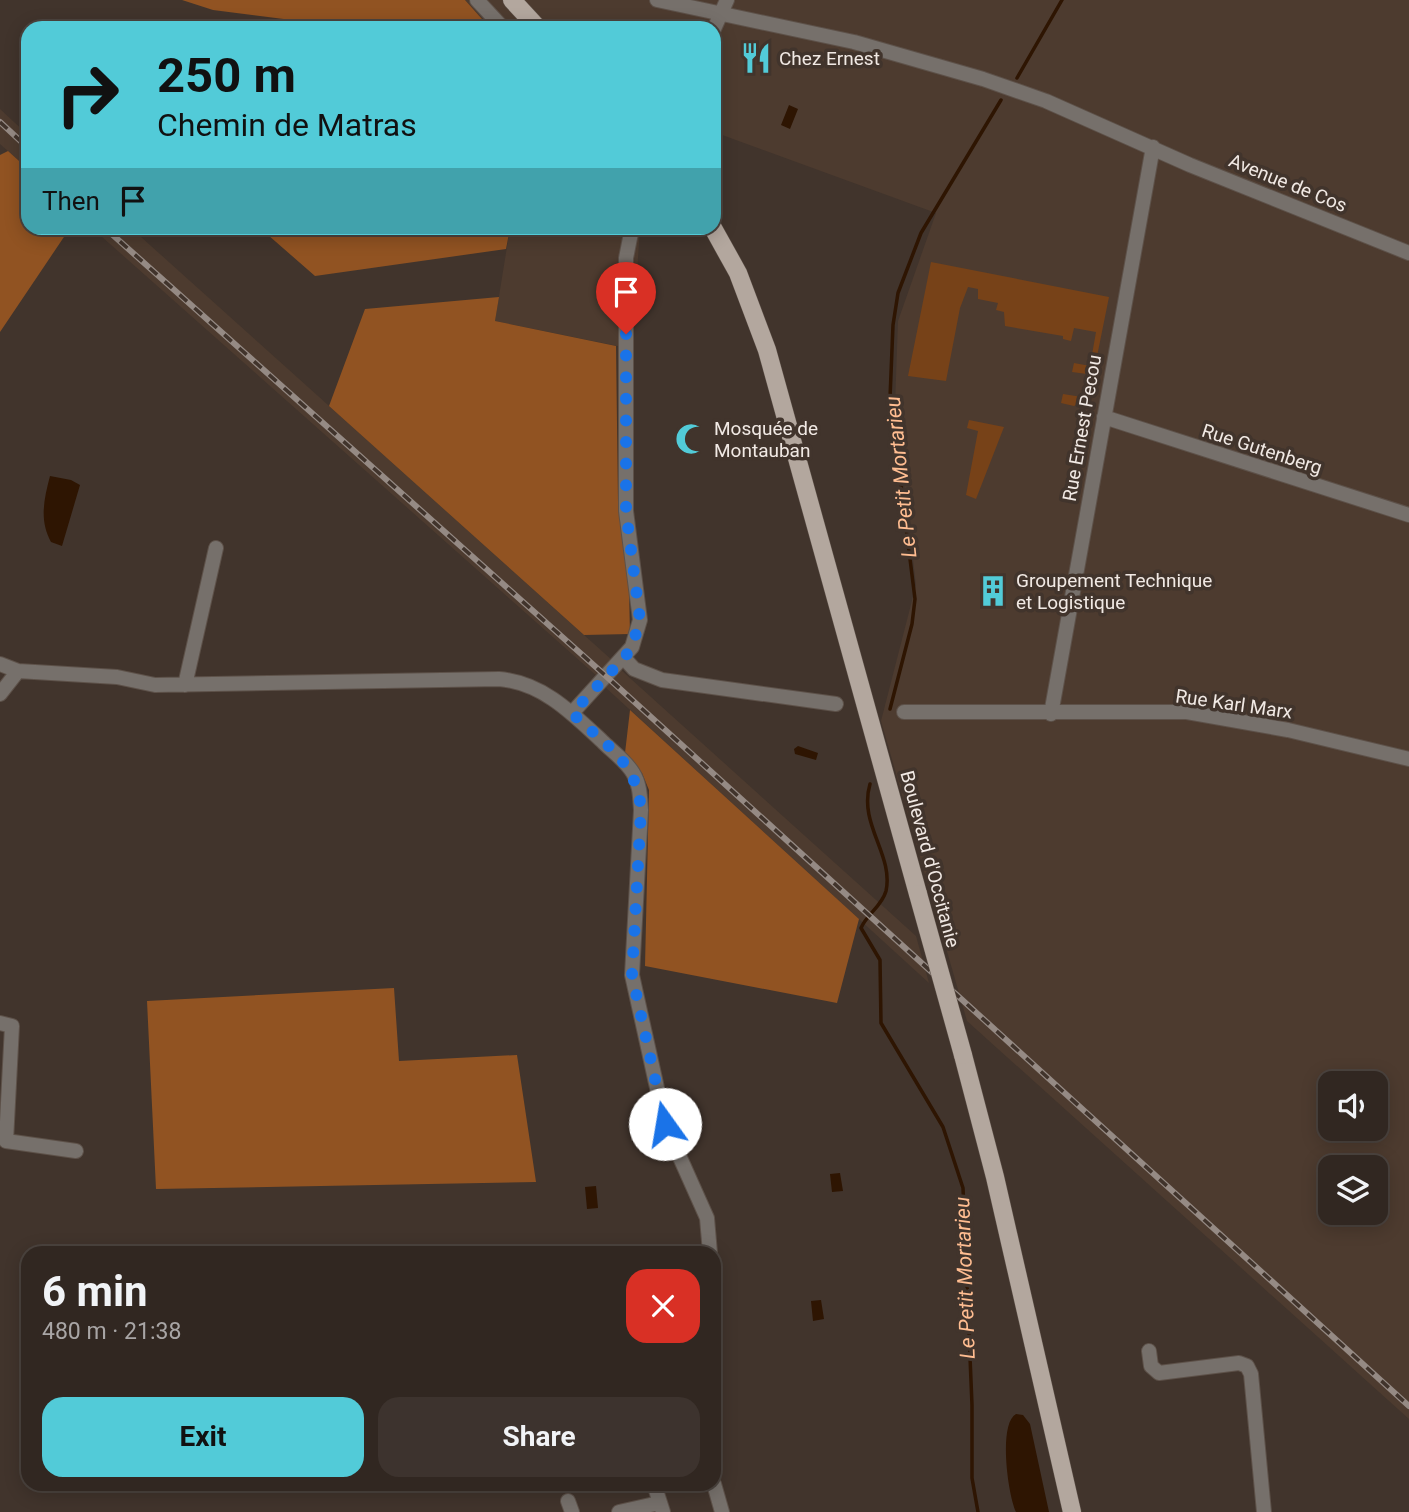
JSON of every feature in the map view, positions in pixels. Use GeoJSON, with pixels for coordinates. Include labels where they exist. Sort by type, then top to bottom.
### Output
{"type":"FeatureCollection","features":[{"type":"Feature","properties":{"kind":"main road"},"geometry":{"type":"LineString","coordinates":[[512,0],[532,21]]}},
{"type":"Feature","properties":{"kind":"main road","name":"Boulevard d'Occitanie"},"geometry":{"type":"LineString","coordinates":[[717,235],[738,273],[767,350],[963,1055],[995,1177],[1072,1512]]}},
{"type":"Feature","properties":{"kind":"street"},"geometry":{"type":"LineString","coordinates":[[477,0],[496,21]]}},
{"type":"Feature","properties":{"kind":"street","name":"Avenue de Cos"},"geometry":{"type":"LineString","coordinates":[[657,0],[724,7],[983,79],[1046,101],[1409,253]]}},
{"type":"Feature","properties":{"kind":"street","name":"Rue Ernest Pecou"},"geometry":{"type":"LineString","coordinates":[[1051,715],[1153,147]]}},
{"type":"Feature","properties":{"kind":"street"},"geometry":{"type":"LineString","coordinates":[[572,713],[624,658],[632,647],[640,620],[626,511],[626,258],[631,235]]}},
{"type":"Feature","properties":{"kind":"street","name":"Rue Gutenberg"},"geometry":{"type":"LineString","coordinates":[[1104,417],[1409,515]]}},
{"type":"Feature","properties":{"kind":"street"},"geometry":{"type":"LineString","coordinates":[[185,685],[216,548]]}},
{"type":"Feature","properties":{"kind":"street"},"geometry":{"type":"LineString","coordinates":[[624,658],[635,669],[662,680],[836,704]]}},
{"type":"Feature","properties":{"kind":"street"},"geometry":{"type":"LineString","coordinates":[[0,664],[18,671],[117,677],[156,685],[499,679],[518,681],[537,689],[572,713],[626,764],[637,783],[641,810],[632,975],[665,1124],[708,1219],[710,1246]]}},
{"type":"Feature","properties":{"kind":"street"},"geometry":{"type":"LineString","coordinates":[[0,694],[18,671]]}},
{"type":"Feature","properties":{"kind":"street","name":"Rue Karl Marx"},"geometry":{"type":"LineString","coordinates":[[904,712],[1051,715],[1187,712],[1288,730],[1409,759]]}},
{"type":"Feature","properties":{"kind":"street"},"geometry":{"type":"LineString","coordinates":[[0,1023],[12,1026],[6,1141],[76,1151]]}},
{"type":"Feature","properties":{"kind":"street"},"geometry":{"type":"LineString","coordinates":[[1149,1351],[1151,1366],[1159,1373],[1239,1363],[1247,1366],[1251,1374],[1264,1512]]}},
{"type":"Feature","properties":{"kind":"street"},"geometry":{"type":"LineString","coordinates":[[619,1512],[661,1508],[656,1491]]}},
{"type":"Feature","properties":{"kind":"street"},"geometry":{"type":"LineString","coordinates":[[716,1491],[722,1512]]}},
{"type":"Feature","properties":{"kind":"shaded area"},"geometry":{"type":"Polygon","coordinates":[[[182,0],[465,0],[484,21],[300,21],[213,10],[182,0]]]}},
{"type":"Feature","properties":{"kind":"shaded area"},"geometry":{"type":"Polygon","coordinates":[[[465,0],[1409,0],[1409,1419],[967,1021],[881,721],[916,585],[895,406],[898,321],[936,213],[721,135],[721,21],[484,21],[465,0]]]}},
{"type":"Feature","properties":{"kind":"shaded area"},"geometry":{"type":"Polygon","coordinates":[[[789,105],[798,109],[790,129],[781,125],[789,105]]]}},
{"type":"Feature","properties":{"kind":"shaded area"},"geometry":{"type":"Polygon","coordinates":[[[0,109],[21,128],[21,163],[0,144],[0,109]]]}},
{"type":"Feature","properties":{"kind":"shaded area"},"geometry":{"type":"Polygon","coordinates":[[[8,151],[21,163],[21,235],[65,235],[0,332],[0,155],[8,151]]]}},
{"type":"Feature","properties":{"kind":"shaded area"},"geometry":{"type":"Polygon","coordinates":[[[100,235],[139,235],[613,661],[598,677],[100,235]]]}},
{"type":"Feature","properties":{"kind":"shaded area"},"geometry":{"type":"Polygon","coordinates":[[[268,235],[509,235],[506,249],[315,276],[268,235]]]}},
{"type":"Feature","properties":{"kind":"shaded area"},"geometry":{"type":"Polygon","coordinates":[[[509,235],[640,235],[632,349],[495,321],[509,235]]]}},
{"type":"Feature","properties":{"kind":"shaded area"},"geometry":{"type":"Polygon","coordinates":[[[931,262],[1109,297],[1089,396],[1074,406],[1061,403],[1063,394],[1082,397],[1087,374],[1072,372],[1074,363],[1090,366],[1096,332],[1074,328],[1071,341],[1063,339],[1063,336],[1005,326],[1004,312],[996,310],[998,303],[978,299],[978,289],[968,287],[960,308],[946,381],[908,376],[931,262]]]}},
{"type":"Feature","properties":{"kind":"shaded area"},"geometry":{"type":"Polygon","coordinates":[[[499,297],[495,321],[616,346],[618,501],[629,589],[630,634],[584,635],[329,406],[365,309],[499,297]]]}},
{"type":"Feature","properties":{"kind":"shaded area"},"geometry":{"type":"Polygon","coordinates":[[[969,420],[1004,427],[976,499],[966,495],[978,431],[967,428],[969,420]]]}},
{"type":"Feature","properties":{"kind":"shaded area"},"geometry":{"type":"Polygon","coordinates":[[[50,476],[71,480],[80,485],[62,546],[51,542],[45,526],[45,501],[50,476]]]}},
{"type":"Feature","properties":{"kind":"shaded area"},"geometry":{"type":"Polygon","coordinates":[[[621,670],[916,936],[929,983],[605,687],[621,670]]]}},
{"type":"Feature","properties":{"kind":"shaded area"},"geometry":{"type":"Polygon","coordinates":[[[630,710],[859,919],[837,1003],[645,966],[649,790],[642,773],[625,753],[630,710]]]}},
{"type":"Feature","properties":{"kind":"shaded area"},"geometry":{"type":"Polygon","coordinates":[[[798,746],[818,753],[816,760],[795,754],[794,749],[798,746]]]}},
{"type":"Feature","properties":{"kind":"shaded area"},"geometry":{"type":"Polygon","coordinates":[[[394,988],[399,1061],[517,1055],[536,1182],[156,1189],[147,1001],[394,988]]]}},
{"type":"Feature","properties":{"kind":"shaded area"},"geometry":{"type":"Polygon","coordinates":[[[840,1173],[843,1191],[832,1192],[830,1174],[840,1173]]]}},
{"type":"Feature","properties":{"kind":"shaded area"},"geometry":{"type":"Polygon","coordinates":[[[596,1186],[598,1208],[587,1209],[585,1187],[596,1186]]]}},
{"type":"Feature","properties":{"kind":"shaded area"},"geometry":{"type":"Polygon","coordinates":[[[821,1300],[824,1319],[813,1321],[811,1301],[821,1300]]]}},
{"type":"Feature","properties":{"kind":"shaded area"},"geometry":{"type":"Polygon","coordinates":[[[1016,1414],[1023,1415],[1030,1424],[1049,1512],[1016,1512],[1008,1476],[1006,1445],[1007,1431],[1016,1414]]]}},
{"type":"Feature","properties":{"kind":"waterway","name":"Le Petit Mortarieu"},"geometry":{"type":"LineString","coordinates":[[1017,78],[1062,0]]}},
{"type":"Feature","properties":{"kind":"waterway","name":"Le Petit Mortarieu"},"geometry":{"type":"LineString","coordinates":[[890,709],[912,624],[915,599],[890,398],[893,325],[898,293],[921,233],[1001,100]]}},
{"type":"Feature","properties":{"kind":"waterway","name":"Le Petit Mortarieu"},"geometry":{"type":"LineString","coordinates":[[870,784],[869,813],[887,878],[884,896],[861,928],[880,960],[881,1023],[943,1127],[963,1188],[972,1405],[972,1478],[978,1512]]}},
{"type":"Feature","properties":{"kind":"railway"},"geometry":{"type":"LineString","coordinates":[[0,122],[21,142]]}},
{"type":"Feature","properties":{"kind":"railway"},"geometry":{"type":"LineString","coordinates":[[113,235],[607,677],[1409,1406]]}},
{"type":"Feature","properties":{"kind":"place","name":"Chez Ernest"},"geometry":{"type":"Point","coordinates":[756,58]}},
{"type":"Feature","properties":{"kind":"place","name":"Mosquée de Montauban"},"geometry":{"type":"Point","coordinates":[691,439]}},
{"type":"Feature","properties":{"kind":"place","name":"Groupement Technique et Logistique"},"geometry":{"type":"Point","coordinates":[993,591]}},
{"type":"Feature","properties":{"kind":"route"},"geometry":{"type":"LineString","coordinates":[[626,334],[626,511],[640,599],[640,620],[632,647],[624,658],[572,713],[626,764],[637,783],[640,796],[632,975],[665,1124]]}}]}
